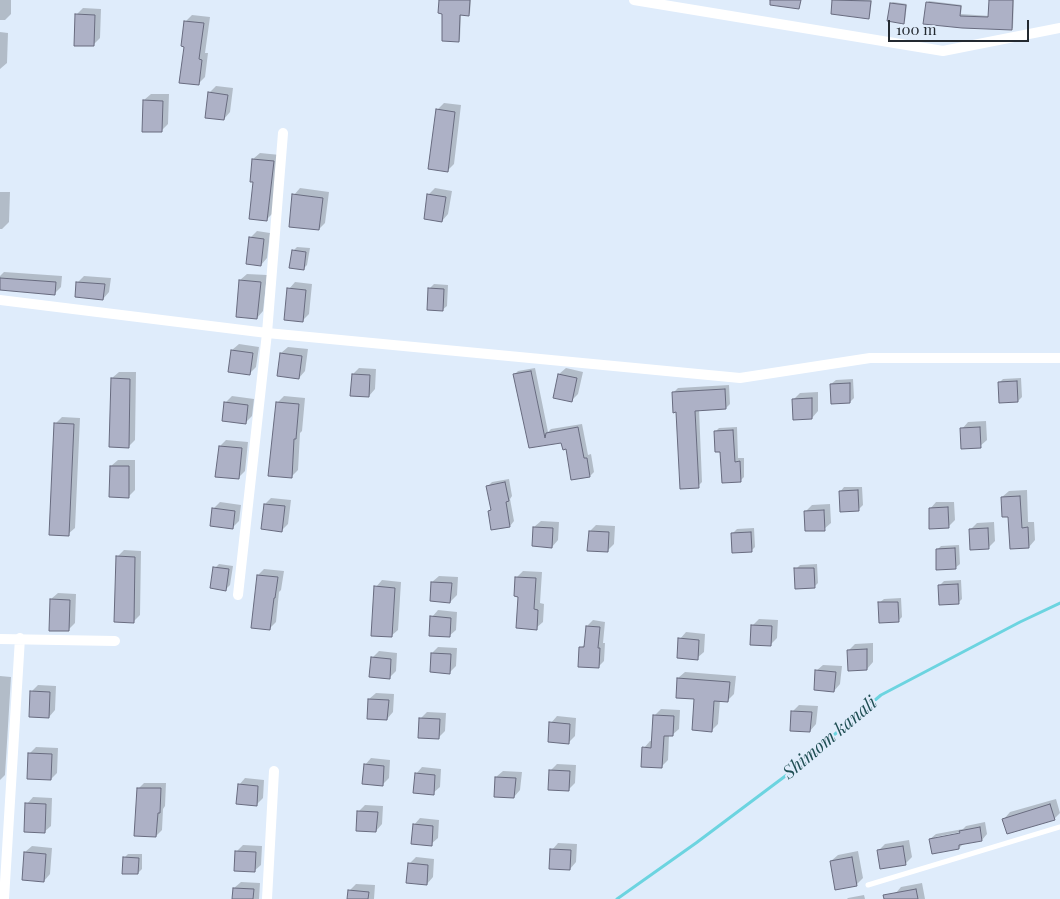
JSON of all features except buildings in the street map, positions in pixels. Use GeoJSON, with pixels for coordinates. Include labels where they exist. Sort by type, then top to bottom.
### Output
{"type":"FeatureCollection","features":[{"type":"Feature","properties":{"kind":"street"},"geometry":{"type":"LineString","coordinates":[[634,0],[943,51],[1060,28]]}},
{"type":"Feature","properties":{"kind":"street"},"geometry":{"type":"LineString","coordinates":[[238,595],[267,333],[283,133]]}},
{"type":"Feature","properties":{"kind":"street"},"geometry":{"type":"LineString","coordinates":[[0,300],[267,333],[740,378],[870,358],[1060,358]]}},
{"type":"Feature","properties":{"kind":"street"},"geometry":{"type":"LineString","coordinates":[[4,899],[20,638]]}},
{"type":"Feature","properties":{"kind":"street"},"geometry":{"type":"LineString","coordinates":[[0,639],[115,641]]}},
{"type":"Feature","properties":{"kind":"street"},"geometry":{"type":"LineString","coordinates":[[267,899],[274,770]]}},
{"type":"Feature","properties":{"kind":"lane"},"geometry":{"type":"LineString","coordinates":[[868,885],[1060,827]]}},
{"type":"Feature","properties":{"kind":"waterway","name":"Shimom kanali"},"geometry":{"type":"LineString","coordinates":[[617,899],[788,774],[881,695],[1060,603]]}}]}
